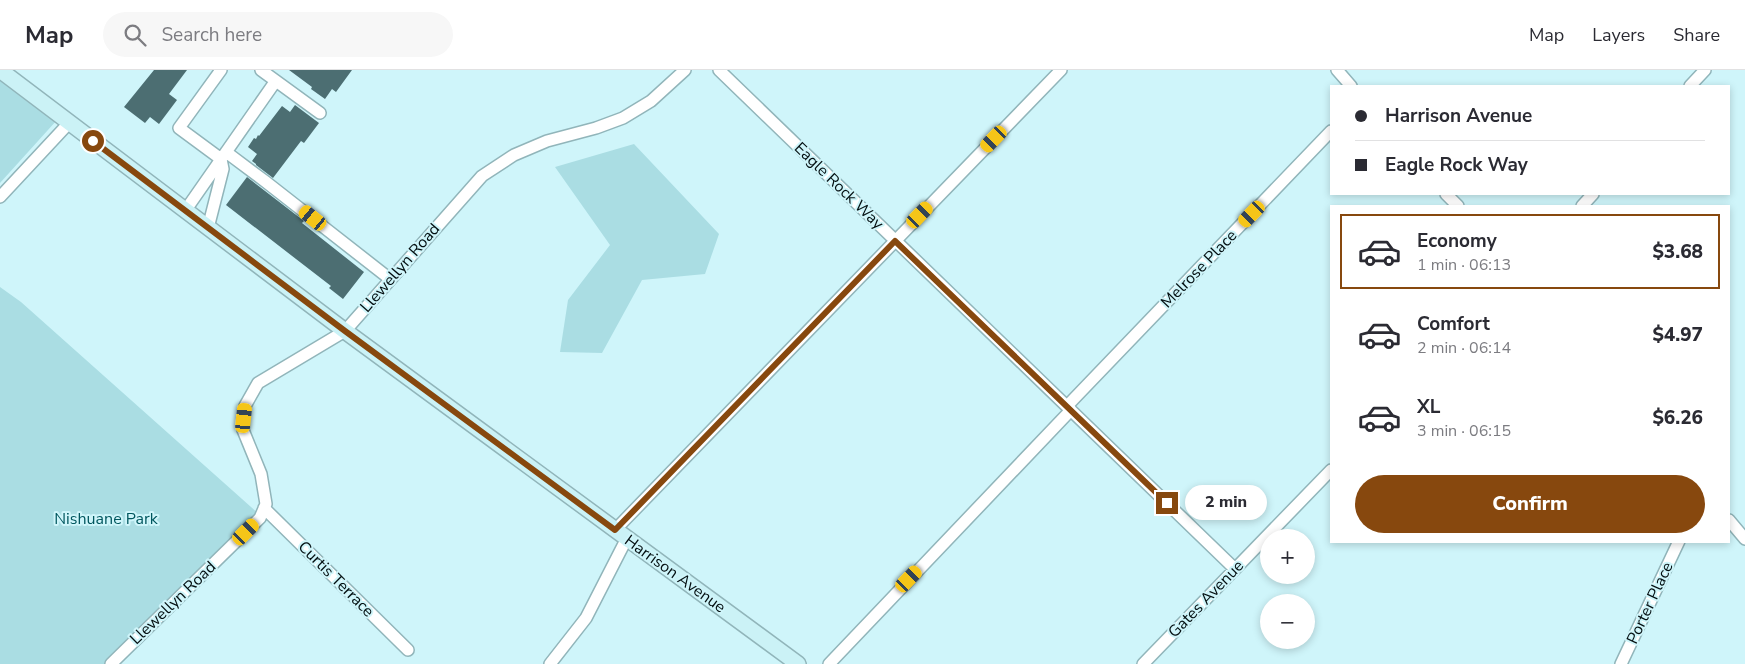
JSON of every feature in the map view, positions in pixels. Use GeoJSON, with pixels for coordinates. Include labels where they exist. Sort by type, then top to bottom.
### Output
{"type":"FeatureCollection","features":[{"type":"Feature","properties":{"kind":"street"},"geometry":{"type":"LineString","coordinates":[[221,70],[179,128],[266,182],[390,280]]}},
{"type":"Feature","properties":{"kind":"street"},"geometry":{"type":"LineString","coordinates":[[261,70],[320,113]]}},
{"type":"Feature","properties":{"kind":"street","name":"Llewellyn Road"},"geometry":{"type":"LineString","coordinates":[[112,664],[260,518],[266,504],[261,474],[243,430],[245,406],[258,384],[345,331],[482,176],[514,155],[547,141],[596,128],[623,118],[650,101],[686,70]]}},
{"type":"Feature","properties":{"kind":"street","name":"Eagle Rock Way"},"geometry":{"type":"LineString","coordinates":[[719,70],[1235,569]]}},
{"type":"Feature","properties":{"kind":"street"},"geometry":{"type":"LineString","coordinates":[[550,664],[586,618],[621,534],[895,241],[1061,70]]}},
{"type":"Feature","properties":{"kind":"street"},"geometry":{"type":"LineString","coordinates":[[1337,70],[1350,85]]}},
{"type":"Feature","properties":{"kind":"street"},"geometry":{"type":"LineString","coordinates":[[1691,85],[1705,70]]}},
{"type":"Feature","properties":{"kind":"street","name":"Harrison Avenue"},"geometry":{"type":"LineString","coordinates":[[6,72],[68,123],[345,331],[798,664]]}},
{"type":"Feature","properties":{"kind":"street"},"geometry":{"type":"LineString","coordinates":[[185,211],[276,82]]}},
{"type":"Feature","properties":{"kind":"street"},"geometry":{"type":"LineString","coordinates":[[0,197],[68,123]]}},
{"type":"Feature","properties":{"kind":"street","name":"Melrose Place"},"geometry":{"type":"LineString","coordinates":[[829,664],[1330,132]]}},
{"type":"Feature","properties":{"kind":"street"},"geometry":{"type":"LineString","coordinates":[[208,228],[223,170],[224,156]]}},
{"type":"Feature","properties":{"kind":"street"},"geometry":{"type":"LineString","coordinates":[[1447,195],[1457,205]]}},
{"type":"Feature","properties":{"kind":"street"},"geometry":{"type":"LineString","coordinates":[[1583,205],[1592,195]]}},
{"type":"Feature","properties":{"kind":"street","name":"Gates Avenue"},"geometry":{"type":"LineString","coordinates":[[1143,664],[1330,471]]}},
{"type":"Feature","properties":{"kind":"street","name":"Curtis Terrace"},"geometry":{"type":"LineString","coordinates":[[264,508],[408,650]]}},
{"type":"Feature","properties":{"kind":"street"},"geometry":{"type":"LineString","coordinates":[[1730,521],[1745,539]]}},
{"type":"Feature","properties":{"kind":"street","name":"Porter Place"},"geometry":{"type":"LineString","coordinates":[[1621,664],[1678,543]]}},
{"type":"Feature","properties":{"kind":"green space"},"geometry":{"type":"Polygon","coordinates":[[[0,74],[57,120],[0,183],[0,74]]]}},
{"type":"Feature","properties":{"kind":"green space"},"geometry":{"type":"Polygon","coordinates":[[[634,144],[719,234],[705,274],[642,280],[602,353],[560,352],[568,300],[610,245],[555,167],[634,144]]]}},
{"type":"Feature","properties":{"kind":"green space","name":"Nishuane Park"},"geometry":{"type":"Polygon","coordinates":[[[0,287],[21,302],[260,515],[113,664],[0,664],[0,287]]]}},
{"type":"Feature","properties":{"kind":"building"},"geometry":{"type":"Polygon","coordinates":[[[154,70],[187,70],[169,94],[177,100],[159,124],[150,117],[145,123],[124,107],[154,70]]]}},
{"type":"Feature","properties":{"kind":"building"},"geometry":{"type":"Polygon","coordinates":[[[289,70],[352,70],[336,92],[332,89],[325,99],[289,70]]]}},
{"type":"Feature","properties":{"kind":"building"},"geometry":{"type":"Polygon","coordinates":[[[295,105],[319,123],[304,143],[301,141],[273,178],[252,161],[257,154],[248,147],[282,106],[290,112],[295,105]]]}},
{"type":"Feature","properties":{"kind":"building"},"geometry":{"type":"Polygon","coordinates":[[[247,177],[304,221],[302,223],[364,272],[343,299],[329,288],[331,286],[226,205],[247,177]]]}},
{"type":"Feature","properties":{"kind":"route"},"geometry":{"type":"LineString","coordinates":[[93,141],[345,331],[615,530],[895,241],[1167,503]]}}]}
